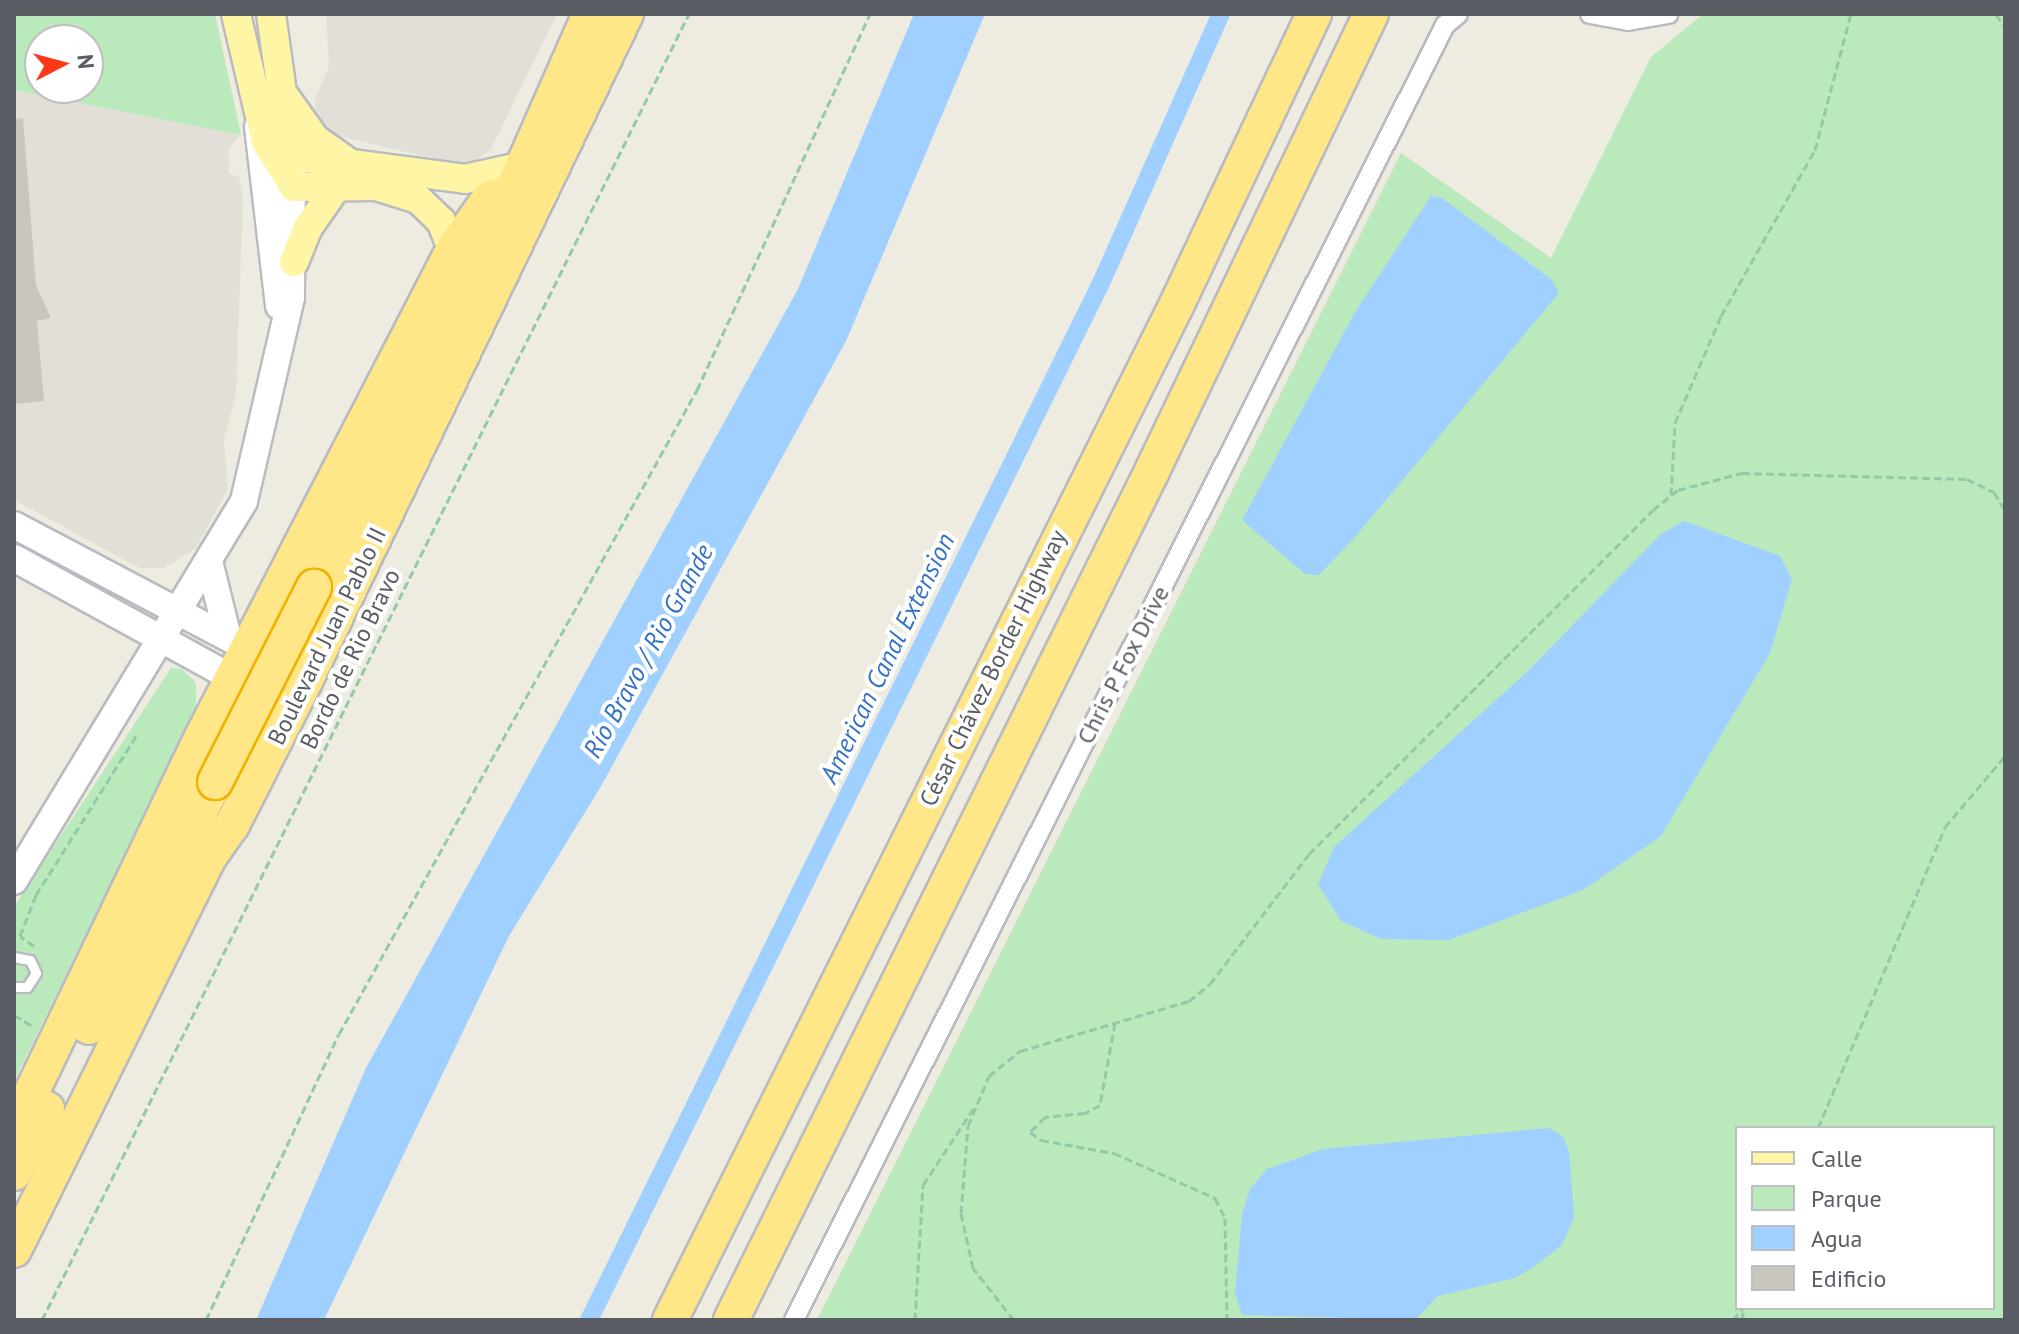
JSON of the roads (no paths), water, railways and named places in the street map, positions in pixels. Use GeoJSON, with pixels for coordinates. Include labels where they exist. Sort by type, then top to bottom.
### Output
{"type":"FeatureCollection","features":[{"type":"Feature","properties":{"kind":"highway","name":"Boulevard Juan Pablo II"},"geometry":{"type":"LineString","coordinates":[[14,1173],[491,234],[590,14]]}},
{"type":"Feature","properties":{"kind":"highway","name":"Boulevard Juan Pablo II"},"geometry":{"type":"LineString","coordinates":[[14,1250],[210,856],[258,778],[440,407],[626,14]]}},
{"type":"Feature","properties":{"kind":"highway"},"geometry":{"type":"LineString","coordinates":[[1273,106],[1302,14]]}},
{"type":"Feature","properties":{"kind":"highway","name":"César Chávez Border Highway"},"geometry":{"type":"LineString","coordinates":[[670,1320],[1273,106],[1314,14]]}},
{"type":"Feature","properties":{"kind":"highway"},"geometry":{"type":"LineString","coordinates":[[731,1320],[1324,120],[1371,14]]}},
{"type":"Feature","properties":{"kind":"highway"},"geometry":{"type":"LineString","coordinates":[[1324,120],[1384,14]]}},
{"type":"Feature","properties":{"kind":"highway"},"geometry":{"type":"LineString","coordinates":[[14,1129],[232,678],[238,643],[278,589],[453,250],[489,199],[517,180]]}},
{"type":"Feature","properties":{"kind":"highway"},"geometry":{"type":"LineString","coordinates":[[210,856],[214,820],[244,753],[396,451],[440,407]]}},
{"type":"Feature","properties":{"kind":"highway"},"geometry":{"type":"LineString","coordinates":[[278,589],[295,612],[316,609]]}},
{"type":"Feature","properties":{"kind":"highway"},"geometry":{"type":"LineString","coordinates":[[204,733],[234,727],[244,735],[244,753]]}},
{"type":"Feature","properties":{"kind":"main road"},"geometry":{"type":"LineString","coordinates":[[236,14],[257,113],[289,172]]}},
{"type":"Feature","properties":{"kind":"main road"},"geometry":{"type":"LineString","coordinates":[[271,14],[289,172]]}},
{"type":"Feature","properties":{"kind":"main road"},"geometry":{"type":"LineString","coordinates":[[281,88],[308,131],[343,174],[418,199],[441,221],[453,250]]}},
{"type":"Feature","properties":{"kind":"main road"},"geometry":{"type":"LineString","coordinates":[[289,172],[517,180]]}},
{"type":"Feature","properties":{"kind":"main road"},"geometry":{"type":"LineString","coordinates":[[294,262],[311,221],[343,174]]}},
{"type":"Feature","properties":{"kind":"street","name":"Chris P Fox Drive"},"geometry":{"type":"LineString","coordinates":[[794,1320],[1445,25],[1458,14]]}},
{"type":"Feature","properties":{"kind":"street"},"geometry":{"type":"LineString","coordinates":[[1590,14],[1628,21],[1668,14]]}},
{"type":"Feature","properties":{"kind":"street"},"geometry":{"type":"LineString","coordinates":[[257,113],[284,334]]}},
{"type":"Feature","properties":{"kind":"street"},"geometry":{"type":"LineString","coordinates":[[272,238],[289,172]]}},
{"type":"Feature","properties":{"kind":"street"},"geometry":{"type":"LineString","coordinates":[[14,881],[164,640],[251,483],[284,334],[294,262],[289,172]]}},
{"type":"Feature","properties":{"kind":"street"},"geometry":{"type":"LineString","coordinates":[[14,525],[238,643],[278,684]]}},
{"type":"Feature","properties":{"kind":"street"},"geometry":{"type":"LineString","coordinates":[[14,558],[232,678],[278,684]]}},
{"type":"Feature","properties":{"kind":"street"},"geometry":{"type":"LineString","coordinates":[[209,561],[238,643]]}},
{"type":"Feature","properties":{"kind":"lane"},"geometry":{"type":"LineString","coordinates":[[14,957],[30,960],[36,973],[27,987],[14,987]]}},
{"type":"Feature","properties":{"kind":"water","name":"Río Bravo / Rio Grande"},"geometry":{"type":"Polygon","coordinates":[[[914,14],[985,14],[846,341],[600,788],[509,936],[324,1320],[256,1320],[366,1068],[798,289],[914,14]]]}},
{"type":"Feature","properties":{"kind":"water"},"geometry":{"type":"Polygon","coordinates":[[[1431,196],[1442,198],[1551,279],[1559,293],[1355,537],[1319,575],[1305,574],[1242,520],[1354,314],[1431,196]]]}},
{"type":"Feature","properties":{"kind":"water"},"geometry":{"type":"Polygon","coordinates":[[[1684,521],[1780,556],[1792,579],[1770,653],[1661,836],[1583,890],[1449,940],[1381,939],[1341,921],[1318,884],[1334,847],[1529,670],[1661,534],[1684,521]]]}},
{"type":"Feature","properties":{"kind":"water"},"geometry":{"type":"Polygon","coordinates":[[[1549,1128],[1563,1136],[1569,1152],[1574,1217],[1562,1245],[1535,1266],[1515,1278],[1438,1296],[1415,1320],[1242,1315],[1235,1293],[1242,1214],[1250,1189],[1267,1169],[1323,1149],[1549,1128]]]}},
{"type":"Feature","properties":{"kind":"waterway","name":"American Canal Extension"},"geometry":{"type":"LineString","coordinates":[[589,1320],[1101,283],[1221,14]]}}]}
